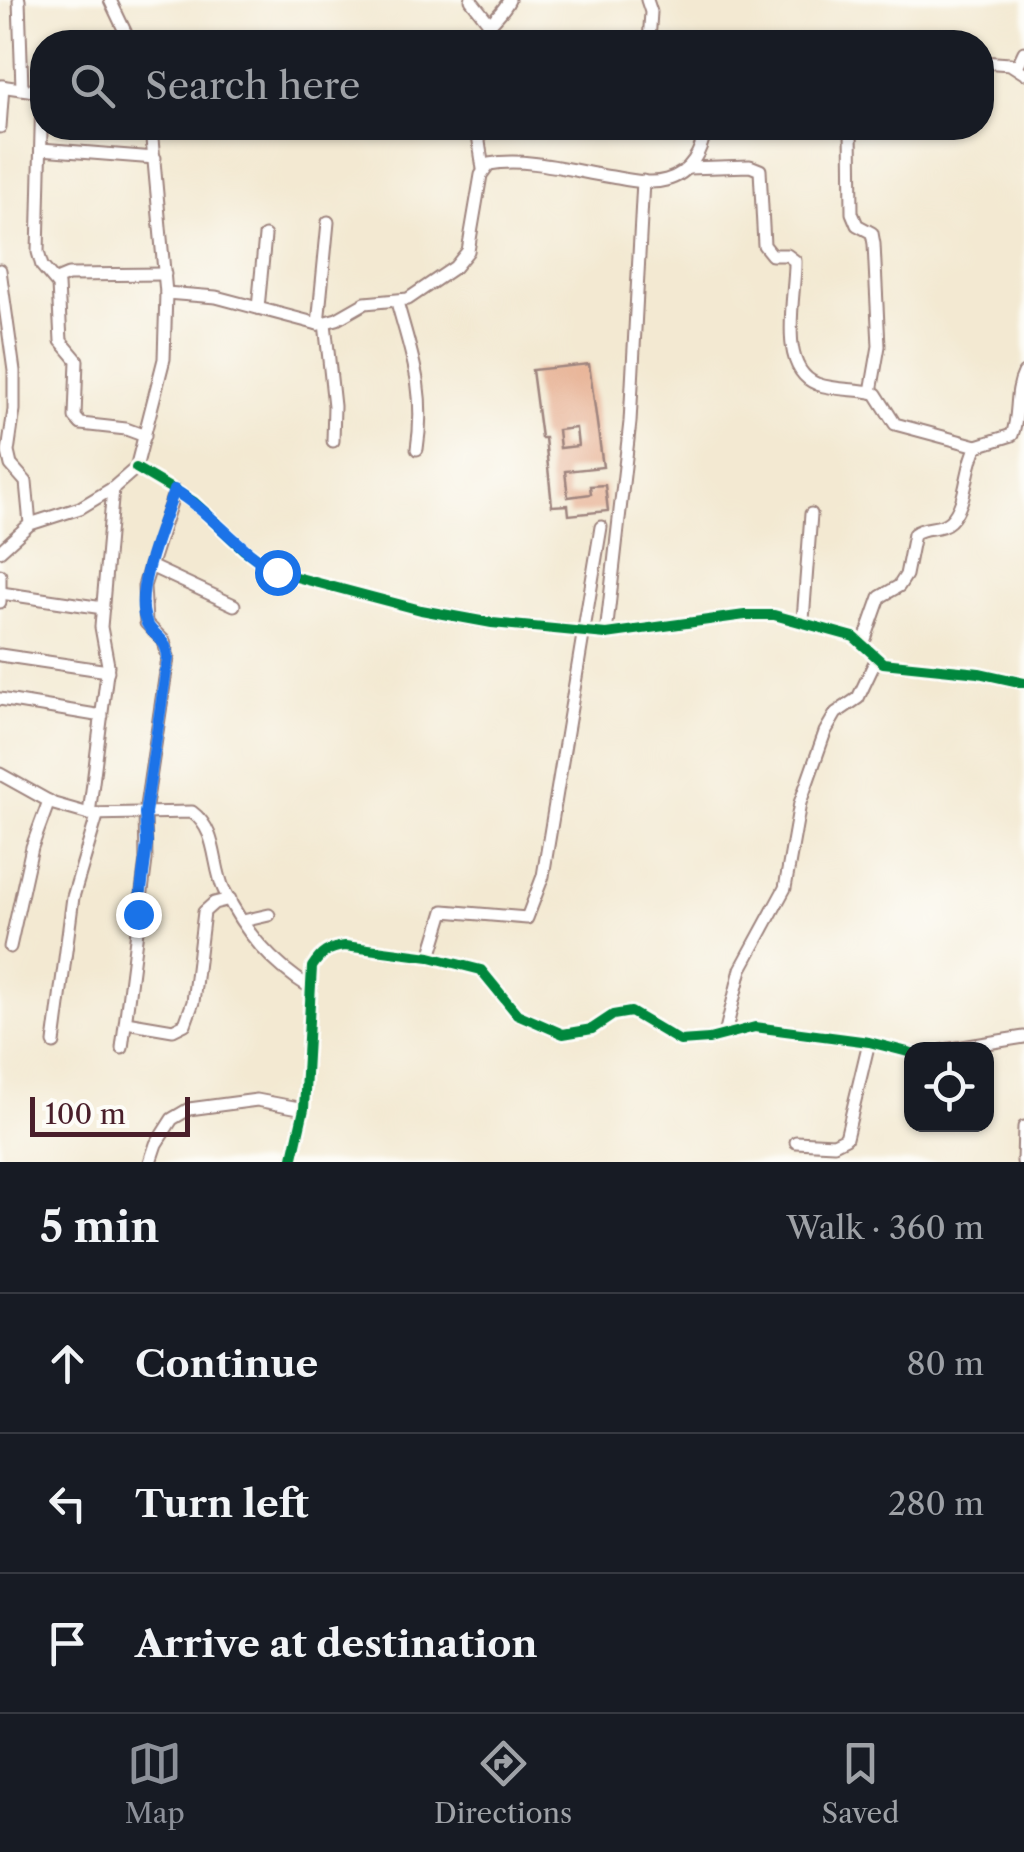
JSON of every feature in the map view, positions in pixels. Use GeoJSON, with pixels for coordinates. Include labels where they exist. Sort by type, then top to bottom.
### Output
{"type":"FeatureCollection","features":[{"type":"Feature","properties":{"kind":"street"},"geometry":{"type":"LineString","coordinates":[[19,0],[22,88]]}},
{"type":"Feature","properties":{"kind":"street"},"geometry":{"type":"LineString","coordinates":[[110,0],[124,30]]}},
{"type":"Feature","properties":{"kind":"street"},"geometry":{"type":"LineString","coordinates":[[471,0],[489,22]]}},
{"type":"Feature","properties":{"kind":"street"},"geometry":{"type":"LineString","coordinates":[[486,30],[510,0]]}},
{"type":"Feature","properties":{"kind":"street"},"geometry":{"type":"LineString","coordinates":[[647,0],[650,30]]}},
{"type":"Feature","properties":{"kind":"street"},"geometry":{"type":"LineString","coordinates":[[994,64],[1021,70],[1024,52]]}},
{"type":"Feature","properties":{"kind":"street"},"geometry":{"type":"LineString","coordinates":[[0,127],[2,86],[30,90]]}},
{"type":"Feature","properties":{"kind":"street"},"geometry":{"type":"LineString","coordinates":[[41,140],[38,252],[42,266],[56,280],[59,336],[78,366],[74,412],[77,422],[146,436]]}},
{"type":"Feature","properties":{"kind":"street"},"geometry":{"type":"LineString","coordinates":[[0,551],[30,524],[80,508],[136,468],[164,359],[166,293],[153,140]]}},
{"type":"Feature","properties":{"kind":"street"},"geometry":{"type":"LineString","coordinates":[[166,293],[216,297],[321,324],[365,303],[397,302],[426,289],[468,251],[484,168],[479,140]]}},
{"type":"Feature","properties":{"kind":"street"},"geometry":{"type":"LineString","coordinates":[[484,168],[488,164],[513,163],[643,181],[667,180],[688,168],[703,140]]}},
{"type":"Feature","properties":{"kind":"street"},"geometry":{"type":"LineString","coordinates":[[851,140],[852,213],[857,225],[872,234],[874,244],[879,346],[871,392]]}},
{"type":"Feature","properties":{"kind":"street"},"geometry":{"type":"LineString","coordinates":[[41,149],[155,158]]}},
{"type":"Feature","properties":{"kind":"street"},"geometry":{"type":"LineString","coordinates":[[688,168],[744,166],[760,170],[764,245],[772,254],[787,255],[795,261],[791,301],[795,363],[819,384],[871,392],[894,424],[976,446],[1012,435],[1024,373]]}},
{"type":"Feature","properties":{"kind":"street"},"geometry":{"type":"LineString","coordinates":[[606,634],[630,422],[643,181]]}},
{"type":"Feature","properties":{"kind":"street"},"geometry":{"type":"LineString","coordinates":[[328,222],[321,324],[334,406],[332,441]]}},
{"type":"Feature","properties":{"kind":"street"},"geometry":{"type":"LineString","coordinates":[[258,308],[265,236]]}},
{"type":"Feature","properties":{"kind":"street"},"geometry":{"type":"LineString","coordinates":[[0,270],[14,372],[8,452],[11,465],[26,482],[30,524]]}},
{"type":"Feature","properties":{"kind":"street"},"geometry":{"type":"LineString","coordinates":[[56,280],[68,275],[165,274]]}},
{"type":"Feature","properties":{"kind":"street"},"geometry":{"type":"LineString","coordinates":[[397,302],[421,393],[418,449]]}},
{"type":"Feature","properties":{"kind":"street"},"geometry":{"type":"LineString","coordinates":[[864,642],[880,597],[898,586],[906,575],[916,531],[942,526],[954,516],[976,446]]}},
{"type":"Feature","properties":{"kind":"street"},"geometry":{"type":"LineString","coordinates":[[136,468],[194,502],[243,549],[277,572],[421,610],[492,623],[606,634],[774,615],[802,620],[864,642],[876,660],[979,672],[1024,683]]}},
{"type":"Feature","properties":{"kind":"street"},"geometry":{"type":"LineString","coordinates":[[54,1043],[73,897],[93,815],[108,671],[102,634],[113,488]]}},
{"type":"Feature","properties":{"kind":"street"},"geometry":{"type":"LineString","coordinates":[[122,1048],[147,844],[145,813],[168,658],[164,641],[150,631],[144,615],[144,586],[174,490]]}},
{"type":"Feature","properties":{"kind":"street"},"geometry":{"type":"LineString","coordinates":[[802,620],[812,514]]}},
{"type":"Feature","properties":{"kind":"street"},"geometry":{"type":"LineString","coordinates":[[430,957],[444,911],[526,918],[543,876],[601,527]]}},
{"type":"Feature","properties":{"kind":"street"},"geometry":{"type":"LineString","coordinates":[[150,566],[234,605]]}},
{"type":"Feature","properties":{"kind":"street"},"geometry":{"type":"LineString","coordinates":[[0,575],[0,602]]}},
{"type":"Feature","properties":{"kind":"street"},"geometry":{"type":"LineString","coordinates":[[1,593],[103,608]]}},
{"type":"Feature","properties":{"kind":"street"},"geometry":{"type":"LineString","coordinates":[[0,655],[108,671]]}},
{"type":"Feature","properties":{"kind":"street"},"geometry":{"type":"LineString","coordinates":[[724,1034],[740,968],[785,888],[804,786],[825,732],[836,713],[858,698],[876,660]]}},
{"type":"Feature","properties":{"kind":"street"},"geometry":{"type":"LineString","coordinates":[[0,699],[102,716]]}},
{"type":"Feature","properties":{"kind":"street"},"geometry":{"type":"LineString","coordinates":[[0,774],[49,801],[93,815],[180,811],[201,818],[207,827],[223,888],[260,950],[311,988]]}},
{"type":"Feature","properties":{"kind":"street"},"geometry":{"type":"LineString","coordinates":[[10,947],[32,847],[49,801]]}},
{"type":"Feature","properties":{"kind":"street"},"geometry":{"type":"LineString","coordinates":[[126,1022],[173,1030],[185,1024],[193,1002],[204,912],[214,903],[230,899]]}},
{"type":"Feature","properties":{"kind":"street"},"geometry":{"type":"LineString","coordinates":[[242,921],[269,915]]}},
{"type":"Feature","properties":{"kind":"street"},"geometry":{"type":"LineString","coordinates":[[292,1162],[304,1109],[312,967],[330,948],[345,946],[430,957],[481,970],[517,1014],[564,1034],[592,1029],[614,1016],[631,1012],[680,1041],[709,1040],[756,1027],[869,1042],[904,1052]]}},
{"type":"Feature","properties":{"kind":"street"},"geometry":{"type":"LineString","coordinates":[[993,1042],[1024,1037]]}},
{"type":"Feature","properties":{"kind":"street"},"geometry":{"type":"LineString","coordinates":[[796,1142],[834,1144],[846,1138],[869,1042]]}},
{"type":"Feature","properties":{"kind":"street"},"geometry":{"type":"LineString","coordinates":[[150,1162],[172,1119],[188,1109],[256,1100],[304,1109]]}},
{"type":"Feature","properties":{"kind":"street"},"geometry":{"type":"LineString","coordinates":[[1023,1162],[1024,1127]]}},
{"type":"Feature","properties":{"kind":"building"},"geometry":{"type":"Polygon","coordinates":[[[589,364],[603,467],[565,471],[568,497],[591,494],[590,486],[605,485],[608,511],[569,515],[568,505],[552,506],[532,370],[589,364]],[[576,428],[558,430],[560,448],[578,446],[576,428]]]}},
{"type":"Feature","properties":{"kind":"cycle path"},"geometry":{"type":"LineString","coordinates":[[136,468],[194,502],[243,549],[277,572],[421,610],[492,623],[606,634],[745,615],[774,615],[854,637],[883,663],[979,673],[1024,683]]}},
{"type":"Feature","properties":{"kind":"cycle path"},"geometry":{"type":"LineString","coordinates":[[292,1162],[304,1109],[312,967],[326,952],[339,947],[430,957],[481,970],[517,1014],[563,1034],[592,1029],[613,1015],[631,1012],[680,1041],[709,1039],[755,1027],[869,1042],[904,1051]]}},
{"type":"Feature","properties":{"kind":"route"},"geometry":{"type":"LineString","coordinates":[[138,914],[147,844],[145,813],[168,658],[164,641],[146,623],[144,586],[174,490],[194,502],[243,549],[277,572]]}}]}
